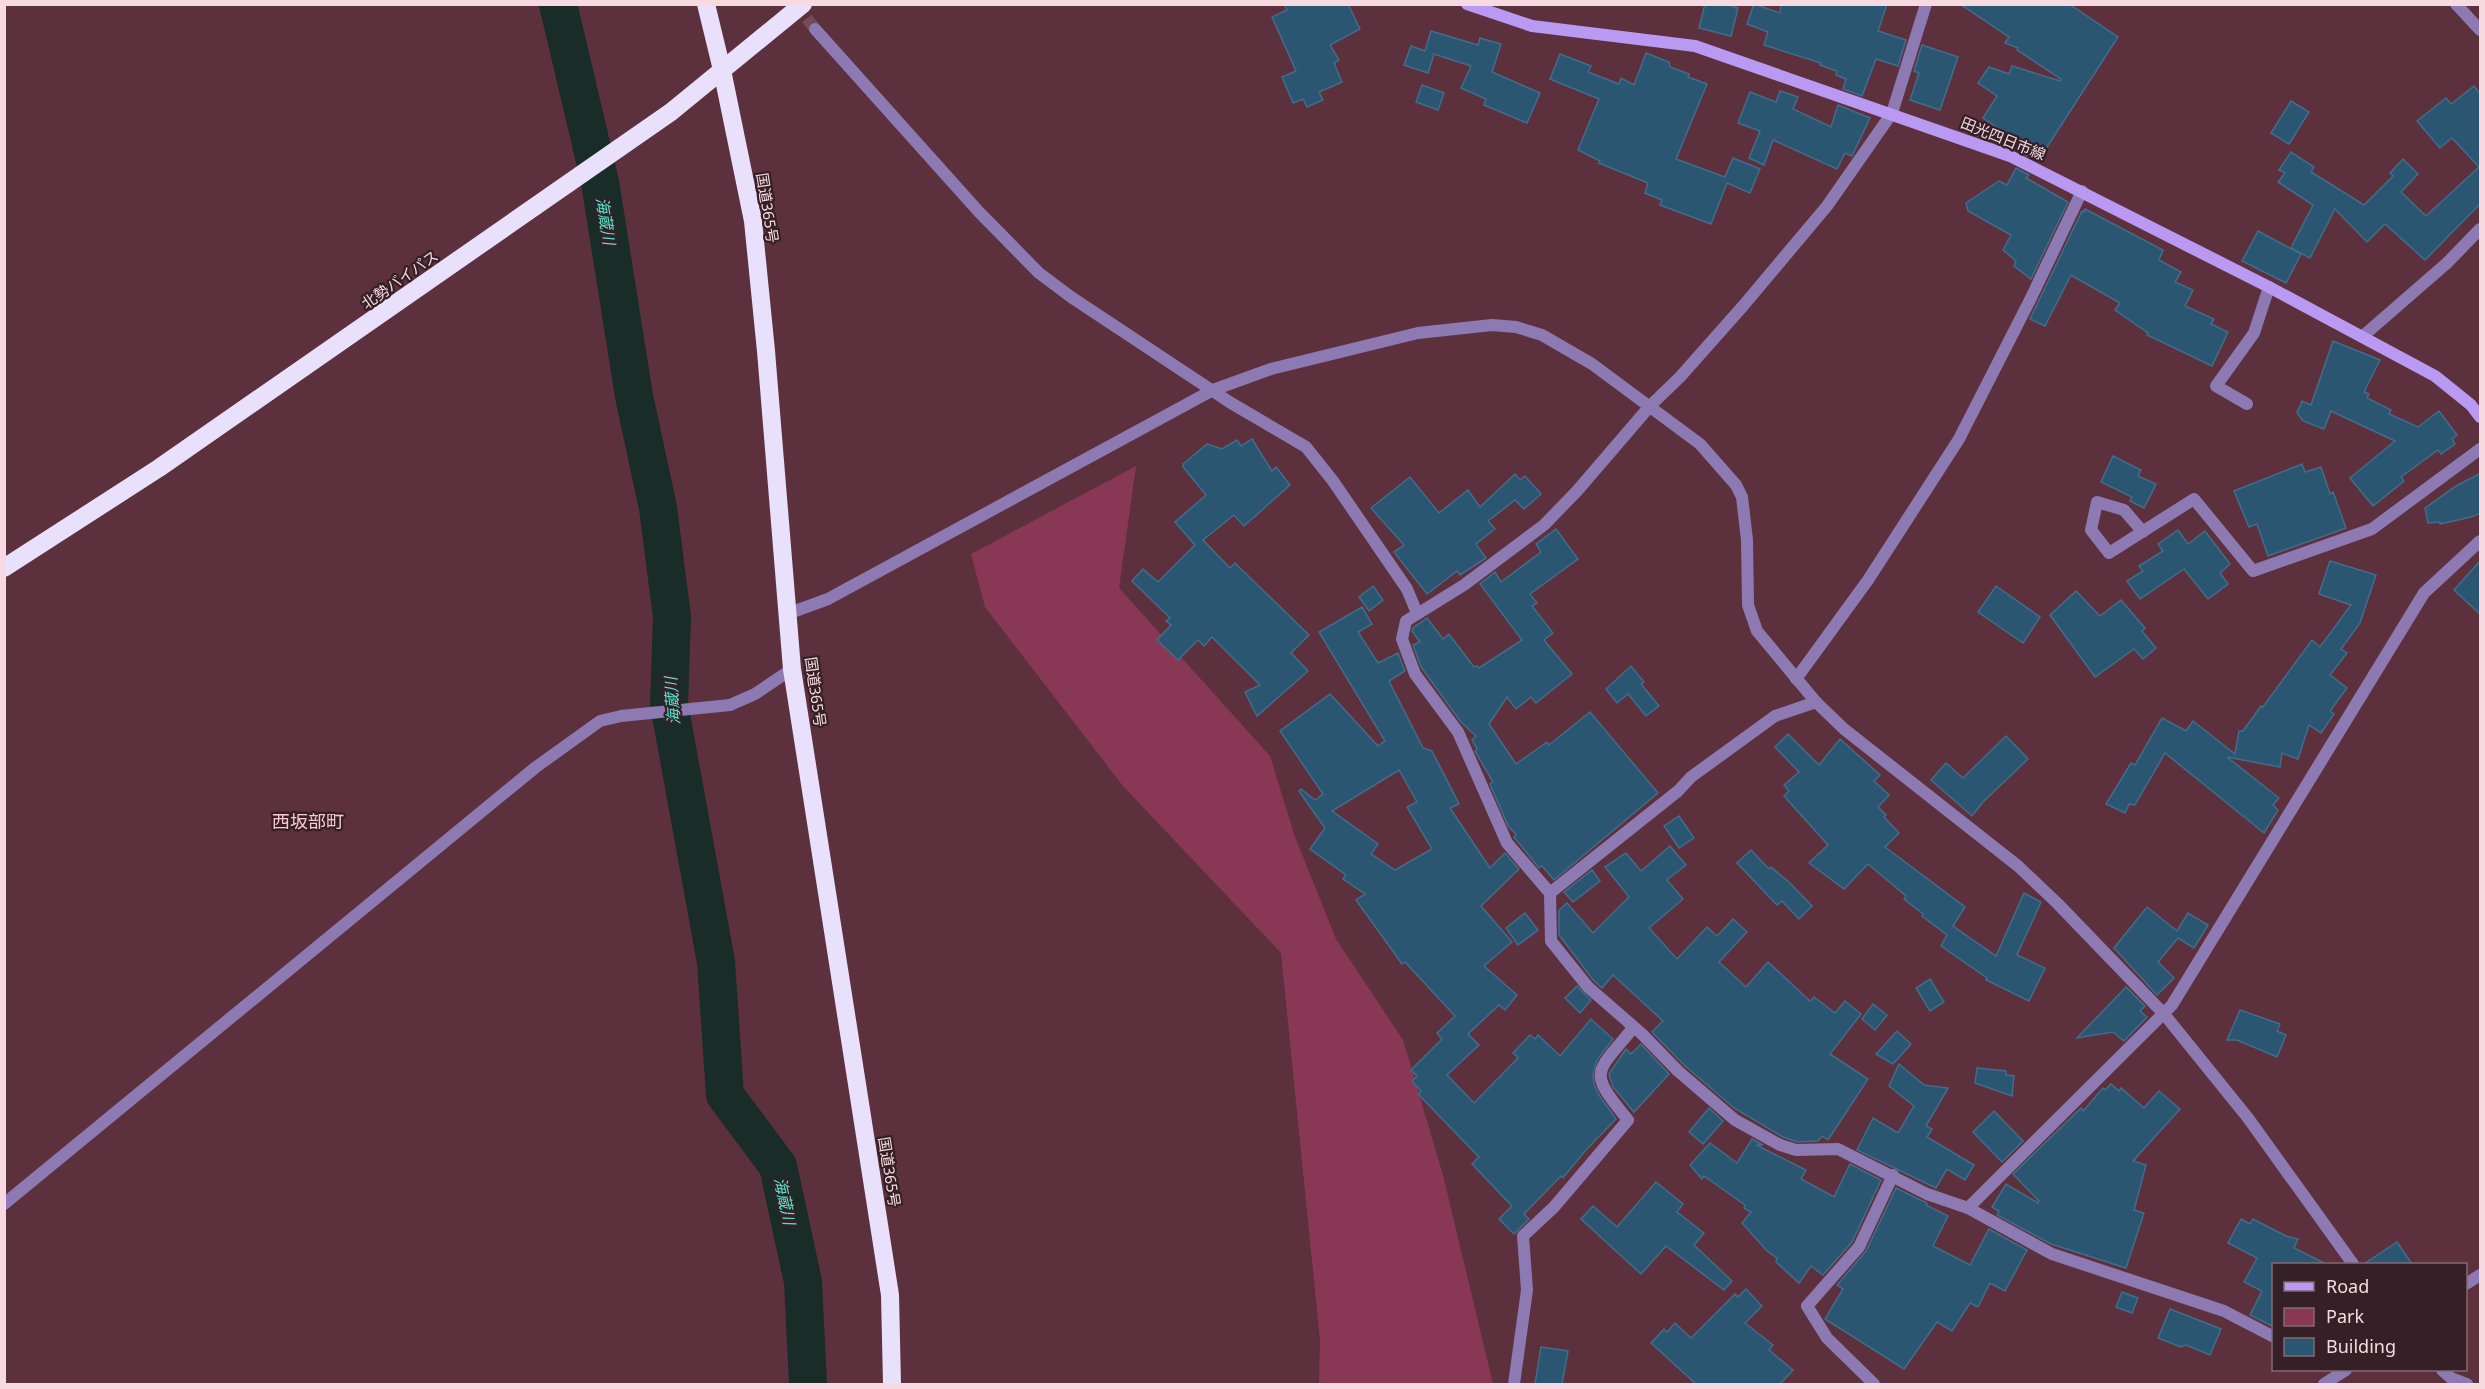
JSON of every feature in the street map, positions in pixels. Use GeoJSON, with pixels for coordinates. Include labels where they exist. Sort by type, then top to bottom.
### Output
{"type":"FeatureCollection","features":[{"type":"Feature","properties":{"kind":"highway","name":"国道365号"},"geometry":{"type":"LineString","coordinates":[[706,4],[753,220],[787,614],[785,672],[890,1295],[892,1384]]}},
{"type":"Feature","properties":{"kind":"highway","name":"北勢バイパス"},"geometry":{"type":"LineString","coordinates":[[4,568],[149,474],[504,230],[671,112],[803,4]]}},
{"type":"Feature","properties":{"kind":"main road","name":"田光四日市線"},"geometry":{"type":"LineString","coordinates":[[1467,4],[1532,26],[1695,46],[2010,156],[2363,336],[2435,376],[2471,405],[2481,417]]}},
{"type":"Feature","properties":{"kind":"street"},"geometry":{"type":"LineString","coordinates":[[1926,4],[1892,113],[1827,206],[1680,377],[1650,406],[1577,491],[1544,525],[1464,585],[1406,621],[1402,639],[1415,674],[1461,738],[1507,843],[1550,893],[1551,942],[1588,987],[1678,1071],[1735,1120],[1771,1140],[1796,1150],[1838,1149],[1927,1194],[1968,1208],[2052,1254],[2224,1311],[2272,1336]]}},
{"type":"Feature","properties":{"kind":"street"},"geometry":{"type":"LineString","coordinates":[[2456,4],[2481,30]]}},
{"type":"Feature","properties":{"kind":"street"},"geometry":{"type":"LineString","coordinates":[[815,29],[979,212],[1039,273],[1071,297],[1213,390],[1294,439],[1317,457],[1407,589],[1417,613]]}},
{"type":"Feature","properties":{"kind":"street"},"geometry":{"type":"LineString","coordinates":[[1796,679],[1868,580],[1959,439],[2030,300],[2082,191]]}},
{"type":"Feature","properties":{"kind":"street"},"geometry":{"type":"LineString","coordinates":[[2363,336],[2481,229]]}},
{"type":"Feature","properties":{"kind":"street"},"geometry":{"type":"LineString","coordinates":[[2247,404],[2216,386],[2254,333],[2269,287]]}},
{"type":"Feature","properties":{"kind":"street"},"geometry":{"type":"LineString","coordinates":[[787,614],[828,598],[1213,390],[1271,369],[1418,333],[1492,324],[1516,327],[1542,335],[1592,364],[1700,444],[1736,485],[1745,509],[1746,587],[1752,619],[1757,631],[1816,702],[1844,729],[2018,866],[2164,1014],[2248,1118],[2352,1263]]}},
{"type":"Feature","properties":{"kind":"street"},"geometry":{"type":"LineString","coordinates":[[2143,532],[2124,510],[2097,502],[2091,530],[2109,553],[2143,532],[2194,500],[2253,571],[2372,529],[2481,449]]}},
{"type":"Feature","properties":{"kind":"street"},"geometry":{"type":"LineString","coordinates":[[1968,1208],[2164,1014],[2424,593],[2481,541]]}},
{"type":"Feature","properties":{"kind":"street"},"geometry":{"type":"LineString","coordinates":[[4,1204],[536,767],[600,721],[730,705],[755,694],[785,672]]}},
{"type":"Feature","properties":{"kind":"street"},"geometry":{"type":"LineString","coordinates":[[1550,893],[1678,791],[1691,777],[1775,716],[1816,702]]}},
{"type":"Feature","properties":{"kind":"street"},"geometry":{"type":"LineString","coordinates":[[1514,1384],[1527,1290],[1523,1236],[1554,1207],[1628,1120],[1603,1090],[1599,1079],[1602,1066],[1634,1028]]}},
{"type":"Feature","properties":{"kind":"street"},"geometry":{"type":"LineString","coordinates":[[1874,1384],[1827,1338],[1807,1306],[1858,1247],[1893,1175]]}},
{"type":"Feature","properties":{"kind":"street"},"geometry":{"type":"LineString","coordinates":[[2467,1283],[2481,1275]]}},
{"type":"Feature","properties":{"kind":"street"},"geometry":{"type":"LineString","coordinates":[[2324,1384],[2344,1371]]}},
{"type":"Feature","properties":{"kind":"street"},"geometry":{"type":"LineString","coordinates":[[2443,1371],[2451,1378],[2467,1384]]}},
{"type":"Feature","properties":{"kind":"green space"},"geometry":{"type":"Polygon","coordinates":[[[1136,466],[1119,588],[1270,756],[1295,837],[1336,939],[1403,1040],[1443,1175],[1493,1384],[1319,1384],[1320,1340],[1281,953],[1123,786],[985,607],[971,554],[1136,466]]]}},
{"type":"Feature","properties":{"kind":"building"},"geometry":{"type":"Polygon","coordinates":[[[1284,4],[1348,4],[1360,29],[1330,45],[1339,60],[1334,63],[1342,82],[1319,92],[1323,100],[1307,107],[1303,99],[1293,103],[1282,77],[1296,71],[1272,17],[1287,10],[1284,4]]]}},
{"type":"Feature","properties":{"kind":"building"},"geometry":{"type":"Polygon","coordinates":[[[1705,4],[1725,4],[1738,8],[1731,36],[1699,28],[1705,4]]]}},
{"type":"Feature","properties":{"kind":"building"},"geometry":{"type":"Polygon","coordinates":[[[1754,4],[1780,13],[1781,4],[1887,4],[1878,31],[1906,40],[1898,66],[1876,59],[1862,96],[1843,89],[1846,79],[1836,75],[1837,71],[1820,65],[1821,63],[1764,45],[1768,32],[1747,24],[1754,4]]]}},
{"type":"Feature","properties":{"kind":"building"},"geometry":{"type":"Polygon","coordinates":[[[1960,4],[2069,4],[2118,37],[2038,161],[2024,154],[2027,148],[1983,118],[1997,96],[1978,83],[1989,67],[2009,74],[2012,66],[2060,81],[2061,79],[2017,50],[2018,48],[2005,43],[2009,37],[1960,4]]]}},
{"type":"Feature","properties":{"kind":"building"},"geometry":{"type":"Polygon","coordinates":[[[1431,31],[1478,45],[1480,38],[1501,44],[1492,72],[1540,93],[1527,123],[1484,105],[1486,99],[1461,88],[1471,66],[1434,54],[1428,73],[1404,65],[1411,46],[1425,51],[1431,31]]]}},
{"type":"Feature","properties":{"kind":"building"},"geometry":{"type":"Polygon","coordinates":[[[1922,45],[1958,57],[1940,110],[1910,100],[1919,73],[1914,71],[1922,45]]]}},
{"type":"Feature","properties":{"kind":"building"},"geometry":{"type":"Polygon","coordinates":[[[1646,53],[1669,62],[1670,67],[1707,84],[1676,159],[1725,177],[1733,158],[1760,169],[1750,193],[1727,183],[1711,224],[1660,205],[1662,200],[1645,193],[1648,183],[1599,163],[1600,161],[1578,150],[1599,99],[1550,79],[1560,54],[1591,66],[1588,72],[1619,84],[1621,78],[1634,85],[1646,53]]]}},
{"type":"Feature","properties":{"kind":"building"},"geometry":{"type":"Polygon","coordinates":[[[1422,85],[1444,93],[1438,110],[1416,102],[1422,85]]]}},
{"type":"Feature","properties":{"kind":"building"},"geometry":{"type":"Polygon","coordinates":[[[2474,86],[2481,95],[2481,203],[2425,260],[2385,224],[2367,242],[2335,209],[2310,258],[2291,248],[2313,205],[2278,182],[2285,173],[2279,170],[2291,152],[2314,167],[2311,172],[2364,205],[2393,176],[2390,173],[2403,159],[2418,174],[2401,192],[2426,216],[2479,167],[2452,138],[2440,148],[2417,121],[2446,98],[2451,104],[2474,86]]]}},
{"type":"Feature","properties":{"kind":"building"},"geometry":{"type":"Polygon","coordinates":[[[1780,91],[1798,97],[1793,109],[1831,127],[1838,105],[1870,118],[1852,156],[1845,153],[1837,169],[1773,140],[1764,165],[1749,158],[1760,131],[1738,123],[1750,92],[1776,102],[1780,91]]]}},
{"type":"Feature","properties":{"kind":"building"},"geometry":{"type":"Polygon","coordinates":[[[2291,101],[2309,112],[2289,144],[2271,133],[2291,101]]]}},
{"type":"Feature","properties":{"kind":"building"},"geometry":{"type":"Polygon","coordinates":[[[2016,168],[2029,175],[2026,178],[2068,202],[2031,279],[2014,266],[2016,261],[2003,250],[2011,235],[1968,211],[1966,203],[1999,181],[2007,185],[2016,168]]]}},
{"type":"Feature","properties":{"kind":"building"},"geometry":{"type":"Polygon","coordinates":[[[2085,209],[2163,250],[2159,260],[2181,272],[2175,282],[2193,290],[2185,306],[2214,319],[2211,324],[2228,332],[2212,366],[2147,335],[2148,333],[2115,310],[2120,303],[2071,275],[2045,326],[2030,319],[2085,209]]]}},
{"type":"Feature","properties":{"kind":"building"},"geometry":{"type":"Polygon","coordinates":[[[2258,231],[2301,254],[2286,283],[2242,261],[2258,231]]]}},
{"type":"Feature","properties":{"kind":"building"},"geometry":{"type":"Polygon","coordinates":[[[2333,341],[2380,360],[2364,392],[2369,394],[2367,398],[2391,410],[2389,414],[2418,427],[2439,411],[2457,435],[2452,439],[2455,444],[2441,454],[2438,450],[2401,477],[2404,481],[2373,506],[2350,478],[2395,441],[2331,411],[2324,429],[2303,421],[2297,413],[2302,401],[2311,405],[2333,341]]]}},
{"type":"Feature","properties":{"kind":"building"},"geometry":{"type":"Polygon","coordinates":[[[1252,439],[1272,471],[1276,467],[1290,485],[1244,526],[1234,515],[1203,540],[1230,568],[1235,563],[1309,635],[1291,653],[1308,671],[1257,716],[1245,692],[1260,685],[1212,637],[1204,646],[1198,640],[1178,660],[1157,640],[1171,625],[1166,621],[1170,618],[1132,581],[1143,569],[1158,582],[1195,545],[1175,522],[1206,495],[1183,464],[1207,444],[1222,449],[1237,440],[1241,446],[1252,439]]]}},
{"type":"Feature","properties":{"kind":"building"},"geometry":{"type":"Polygon","coordinates":[[[2113,456],[2141,470],[2138,476],[2156,484],[2144,508],[2130,501],[2132,497],[2101,482],[2113,456]]]}},
{"type":"Feature","properties":{"kind":"building"},"geometry":{"type":"Polygon","coordinates":[[[2302,464],[2305,472],[2321,467],[2330,494],[2333,492],[2346,528],[2268,556],[2257,524],[2249,527],[2234,491],[2302,464]]]}},
{"type":"Feature","properties":{"kind":"building"},"geometry":{"type":"Polygon","coordinates":[[[2481,473],[2481,513],[2440,524],[2440,522],[2428,523],[2425,508],[2456,486],[2481,473]]]}},
{"type":"Feature","properties":{"kind":"building"},"geometry":{"type":"Polygon","coordinates":[[[1515,474],[1520,480],[1525,476],[1541,494],[1524,509],[1515,500],[1488,521],[1495,529],[1476,544],[1486,558],[1460,575],[1457,571],[1427,594],[1394,552],[1404,545],[1371,508],[1410,477],[1439,513],[1468,490],[1480,507],[1515,474]]]}},
{"type":"Feature","properties":{"kind":"building"},"geometry":{"type":"Polygon","coordinates":[[[1556,529],[1578,559],[1530,594],[1537,603],[1532,606],[1553,633],[1544,640],[1572,674],[1536,703],[1531,697],[1516,709],[1507,697],[1489,724],[1516,764],[1547,742],[1549,745],[1590,712],[1658,793],[1554,880],[1542,866],[1539,868],[1514,837],[1516,834],[1508,826],[1490,784],[1493,782],[1475,751],[1477,749],[1472,740],[1476,736],[1461,722],[1421,667],[1413,645],[1420,642],[1412,631],[1427,618],[1443,639],[1449,634],[1474,667],[1479,668],[1522,640],[1480,584],[1495,572],[1501,582],[1541,552],[1536,544],[1556,529]]]}},
{"type":"Feature","properties":{"kind":"building"},"geometry":{"type":"Polygon","coordinates":[[[2178,530],[2188,544],[2205,531],[2230,564],[2220,573],[2228,584],[2208,599],[2184,569],[2140,599],[2127,581],[2143,571],[2139,566],[2163,551],[2158,544],[2178,530]]]}},
{"type":"Feature","properties":{"kind":"building"},"geometry":{"type":"Polygon","coordinates":[[[2481,560],[2481,615],[2454,590],[2481,560]]]}},
{"type":"Feature","properties":{"kind":"building"},"geometry":{"type":"Polygon","coordinates":[[[2330,561],[2376,575],[2360,623],[2341,649],[2347,653],[2330,675],[2347,688],[2330,711],[2334,714],[2321,733],[2309,725],[2298,759],[2282,753],[2280,767],[2227,757],[2279,798],[2273,805],[2278,810],[2264,833],[2165,753],[2135,805],[2129,804],[2125,813],[2106,804],[2131,763],[2135,765],[2162,718],[2186,731],[2193,721],[2235,754],[2239,731],[2243,731],[2261,706],[2263,707],[2312,640],[2320,647],[2351,605],[2319,594],[2330,561]]]}},
{"type":"Feature","properties":{"kind":"building"},"geometry":{"type":"Polygon","coordinates":[[[1373,586],[1383,600],[1369,611],[1359,597],[1373,586]]]}},
{"type":"Feature","properties":{"kind":"building"},"geometry":{"type":"Polygon","coordinates":[[[1996,586],[2040,617],[2023,643],[1978,612],[1996,586]]]}},
{"type":"Feature","properties":{"kind":"building"},"geometry":{"type":"Polygon","coordinates":[[[2076,591],[2100,616],[2121,600],[2145,628],[2142,631],[2156,648],[2143,659],[2134,649],[2095,677],[2050,615],[2076,591]]]}},
{"type":"Feature","properties":{"kind":"building"},"geometry":{"type":"Polygon","coordinates":[[[1362,607],[1372,624],[1358,632],[1378,663],[1398,653],[1405,671],[1389,681],[1423,748],[1432,751],[1459,804],[1450,808],[1490,868],[1505,853],[1519,869],[1481,906],[1512,942],[1484,966],[1517,995],[1505,1010],[1499,1005],[1468,1034],[1479,1045],[1447,1075],[1474,1103],[1518,1058],[1513,1053],[1530,1035],[1535,1039],[1538,1035],[1560,1056],[1591,1019],[1613,1039],[1597,1060],[1593,1074],[1599,1095],[1616,1119],[1563,1178],[1561,1176],[1524,1214],[1529,1219],[1514,1234],[1499,1219],[1512,1206],[1472,1164],[1479,1157],[1418,1094],[1421,1091],[1412,1081],[1417,1076],[1411,1070],[1442,1039],[1437,1033],[1455,1016],[1405,962],[1402,964],[1356,900],[1365,894],[1343,879],[1346,875],[1310,849],[1325,828],[1299,791],[1301,789],[1315,800],[1323,794],[1280,731],[1330,694],[1378,746],[1385,741],[1319,632],[1362,607]],[[1399,770],[1332,811],[1378,844],[1371,854],[1395,870],[1432,849],[1407,807],[1417,802],[1399,770]]]}},
{"type":"Feature","properties":{"kind":"building"},"geometry":{"type":"Polygon","coordinates":[[[1631,666],[1644,682],[1641,684],[1659,706],[1646,716],[1628,694],[1617,703],[1606,689],[1631,666]]]}},
{"type":"Feature","properties":{"kind":"building"},"geometry":{"type":"Polygon","coordinates":[[[1788,734],[1819,765],[1840,739],[1880,775],[1874,781],[1889,795],[1878,807],[1899,833],[1885,847],[1965,907],[1953,926],[1996,956],[2024,893],[2041,902],[2017,955],[2045,968],[2029,1001],[1986,980],[1987,978],[1941,946],[1947,935],[1922,916],[1923,914],[1904,899],[1906,896],[1868,864],[1844,889],[1809,863],[1828,845],[1784,796],[1789,791],[1784,785],[1799,772],[1775,747],[1788,734]]]}},
{"type":"Feature","properties":{"kind":"building"},"geometry":{"type":"Polygon","coordinates":[[[2006,736],[2028,759],[1983,802],[1972,816],[1931,780],[1946,763],[1963,778],[2006,736]]]}},
{"type":"Feature","properties":{"kind":"building"},"geometry":{"type":"Polygon","coordinates":[[[1679,816],[1694,838],[1679,848],[1664,826],[1679,816]]]}},
{"type":"Feature","properties":{"kind":"building"},"geometry":{"type":"Polygon","coordinates":[[[1670,846],[1686,865],[1667,880],[1683,899],[1649,928],[1677,959],[1707,927],[1717,936],[1733,919],[1747,932],[1719,962],[1746,987],[1768,962],[1810,1001],[1814,997],[1835,1013],[1845,1001],[1861,1014],[1830,1054],[1868,1079],[1828,1140],[1822,1136],[1818,1141],[1797,1142],[1783,1137],[1734,1108],[1684,1065],[1652,1032],[1663,1021],[1613,975],[1602,988],[1594,981],[1559,935],[1559,910],[1567,903],[1593,933],[1629,897],[1605,867],[1626,853],[1641,871],[1670,846]]]}},
{"type":"Feature","properties":{"kind":"building"},"geometry":{"type":"Polygon","coordinates":[[[1751,850],[1769,869],[1771,867],[1790,883],[1812,906],[1799,919],[1782,901],[1777,905],[1737,863],[1751,850]]]}},
{"type":"Feature","properties":{"kind":"building"},"geometry":{"type":"Polygon","coordinates":[[[1592,870],[1600,881],[1573,902],[1564,892],[1592,870]]]}},
{"type":"Feature","properties":{"kind":"building"},"geometry":{"type":"Polygon","coordinates":[[[2147,907],[2177,931],[2188,913],[2208,925],[2194,948],[2178,938],[2158,962],[2174,978],[2157,995],[2114,948],[2147,907]]]}},
{"type":"Feature","properties":{"kind":"building"},"geometry":{"type":"Polygon","coordinates":[[[1525,913],[1538,930],[1518,945],[1506,928],[1525,913]]]}},
{"type":"Feature","properties":{"kind":"building"},"geometry":{"type":"Polygon","coordinates":[[[1930,979],[1944,1002],[1930,1011],[1916,988],[1930,979]]]}},
{"type":"Feature","properties":{"kind":"building"},"geometry":{"type":"Polygon","coordinates":[[[1577,986],[1591,1000],[1580,1013],[1565,998],[1577,986]]]}},
{"type":"Feature","properties":{"kind":"building"},"geometry":{"type":"Polygon","coordinates":[[[2126,987],[2145,1006],[2140,1011],[2147,1017],[2124,1041],[2113,1032],[2077,1038],[2126,987]]]}},
{"type":"Feature","properties":{"kind":"building"},"geometry":{"type":"Polygon","coordinates":[[[1873,1004],[1887,1015],[1875,1030],[1862,1019],[1873,1004]]]}},
{"type":"Feature","properties":{"kind":"building"},"geometry":{"type":"Polygon","coordinates":[[[2240,1010],[2280,1024],[2277,1031],[2286,1035],[2277,1057],[2237,1040],[2227,1040],[2240,1010]]]}},
{"type":"Feature","properties":{"kind":"building"},"geometry":{"type":"Polygon","coordinates":[[[1897,1031],[1911,1044],[1893,1064],[1876,1054],[1897,1031]]]}},
{"type":"Feature","properties":{"kind":"building"},"geometry":{"type":"Polygon","coordinates":[[[1641,1044],[1669,1074],[1634,1112],[1613,1087],[1609,1074],[1626,1049],[1631,1054],[1641,1044]]]}},
{"type":"Feature","properties":{"kind":"building"},"geometry":{"type":"Polygon","coordinates":[[[1899,1064],[1924,1085],[1948,1088],[1926,1126],[1932,1129],[1927,1137],[1974,1165],[1965,1180],[1947,1169],[1936,1188],[1857,1150],[1873,1118],[1898,1133],[1914,1106],[1889,1086],[1899,1064]]]}},
{"type":"Feature","properties":{"kind":"building"},"geometry":{"type":"Polygon","coordinates":[[[1977,1068],[2006,1071],[2006,1075],[2014,1076],[2012,1096],[1975,1083],[1977,1068]]]}},
{"type":"Feature","properties":{"kind":"building"},"geometry":{"type":"Polygon","coordinates":[[[2111,1084],[2119,1091],[2121,1088],[2144,1108],[2159,1091],[2180,1109],[2133,1161],[2146,1165],[2134,1210],[2144,1213],[2126,1268],[2051,1244],[1997,1215],[1999,1211],[1992,1207],[2006,1184],[2038,1203],[2039,1201],[2013,1174],[2081,1108],[2083,1111],[2103,1088],[2105,1090],[2111,1084]]]}},
{"type":"Feature","properties":{"kind":"building"},"geometry":{"type":"Polygon","coordinates":[[[1709,1108],[1723,1121],[1703,1144],[1689,1132],[1709,1108]]]}},
{"type":"Feature","properties":{"kind":"building"},"geometry":{"type":"Polygon","coordinates":[[[1994,1111],[2023,1141],[2002,1162],[1973,1132],[1994,1111]]]}},
{"type":"Feature","properties":{"kind":"building"},"geometry":{"type":"Polygon","coordinates":[[[1752,1139],[1763,1145],[1756,1145],[1806,1170],[1801,1179],[1834,1197],[1850,1164],[1881,1180],[1852,1242],[1823,1275],[1811,1266],[1799,1283],[1776,1262],[1777,1258],[1767,1251],[1742,1223],[1751,1212],[1744,1208],[1745,1205],[1704,1176],[1702,1179],[1690,1165],[1710,1143],[1737,1163],[1752,1139]]]}},
{"type":"Feature","properties":{"kind":"building"},"geometry":{"type":"Polygon","coordinates":[[[1656,1182],[1683,1204],[1677,1212],[1704,1233],[1694,1245],[1732,1281],[1724,1290],[1666,1246],[1641,1274],[1581,1219],[1593,1206],[1617,1227],[1656,1182]]]}},
{"type":"Feature","properties":{"kind":"building"},"geometry":{"type":"Polygon","coordinates":[[[1896,1188],[1948,1216],[1933,1246],[1970,1265],[1989,1229],[2027,1250],[2005,1291],[1990,1283],[1978,1307],[1970,1303],[1952,1331],[1937,1322],[1904,1369],[1825,1319],[1843,1289],[1837,1285],[1866,1251],[1896,1188]]]}},
{"type":"Feature","properties":{"kind":"building"},"geometry":{"type":"Polygon","coordinates":[[[2241,1219],[2250,1224],[2253,1219],[2286,1236],[2298,1239],[2294,1248],[2324,1263],[2272,1263],[2272,1326],[2250,1315],[2262,1291],[2244,1282],[2257,1258],[2228,1243],[2241,1219]]]}},
{"type":"Feature","properties":{"kind":"building"},"geometry":{"type":"Polygon","coordinates":[[[2397,1242],[2411,1263],[2366,1263],[2397,1242]]]}},
{"type":"Feature","properties":{"kind":"building"},"geometry":{"type":"Polygon","coordinates":[[[1746,1289],[1762,1306],[1745,1323],[1773,1345],[1769,1350],[1793,1370],[1780,1384],[1696,1384],[1651,1343],[1664,1329],[1667,1332],[1675,1323],[1691,1338],[1735,1294],[1738,1297],[1746,1289]]]}},
{"type":"Feature","properties":{"kind":"building"},"geometry":{"type":"Polygon","coordinates":[[[2122,1292],[2138,1298],[2132,1313],[2116,1307],[2122,1292]]]}},
{"type":"Feature","properties":{"kind":"building"},"geometry":{"type":"Polygon","coordinates":[[[2170,1309],[2221,1329],[2210,1355],[2186,1345],[2181,1347],[2158,1338],[2170,1309]]]}},
{"type":"Feature","properties":{"kind":"building"},"geometry":{"type":"Polygon","coordinates":[[[1541,1347],[1568,1351],[1562,1384],[1535,1384],[1541,1347]]]}},
{"type":"Feature","properties":{"kind":"waterway","name":"海蔵川"},"geometry":{"type":"LineString","coordinates":[[558,4],[600,182],[634,396],[658,508],[672,617],[669,704],[716,962],[725,1095],[778,1166],[803,1282],[808,1384]]}},
{"type":"Feature","properties":{"kind":"tunnel"},"geometry":{"type":"LineString","coordinates":[[796,4],[815,29]]}},
{"type":"Feature","properties":{"kind":"district","name":"西坂部町"},"geometry":{"type":"Point","coordinates":[308,822]}}]}
